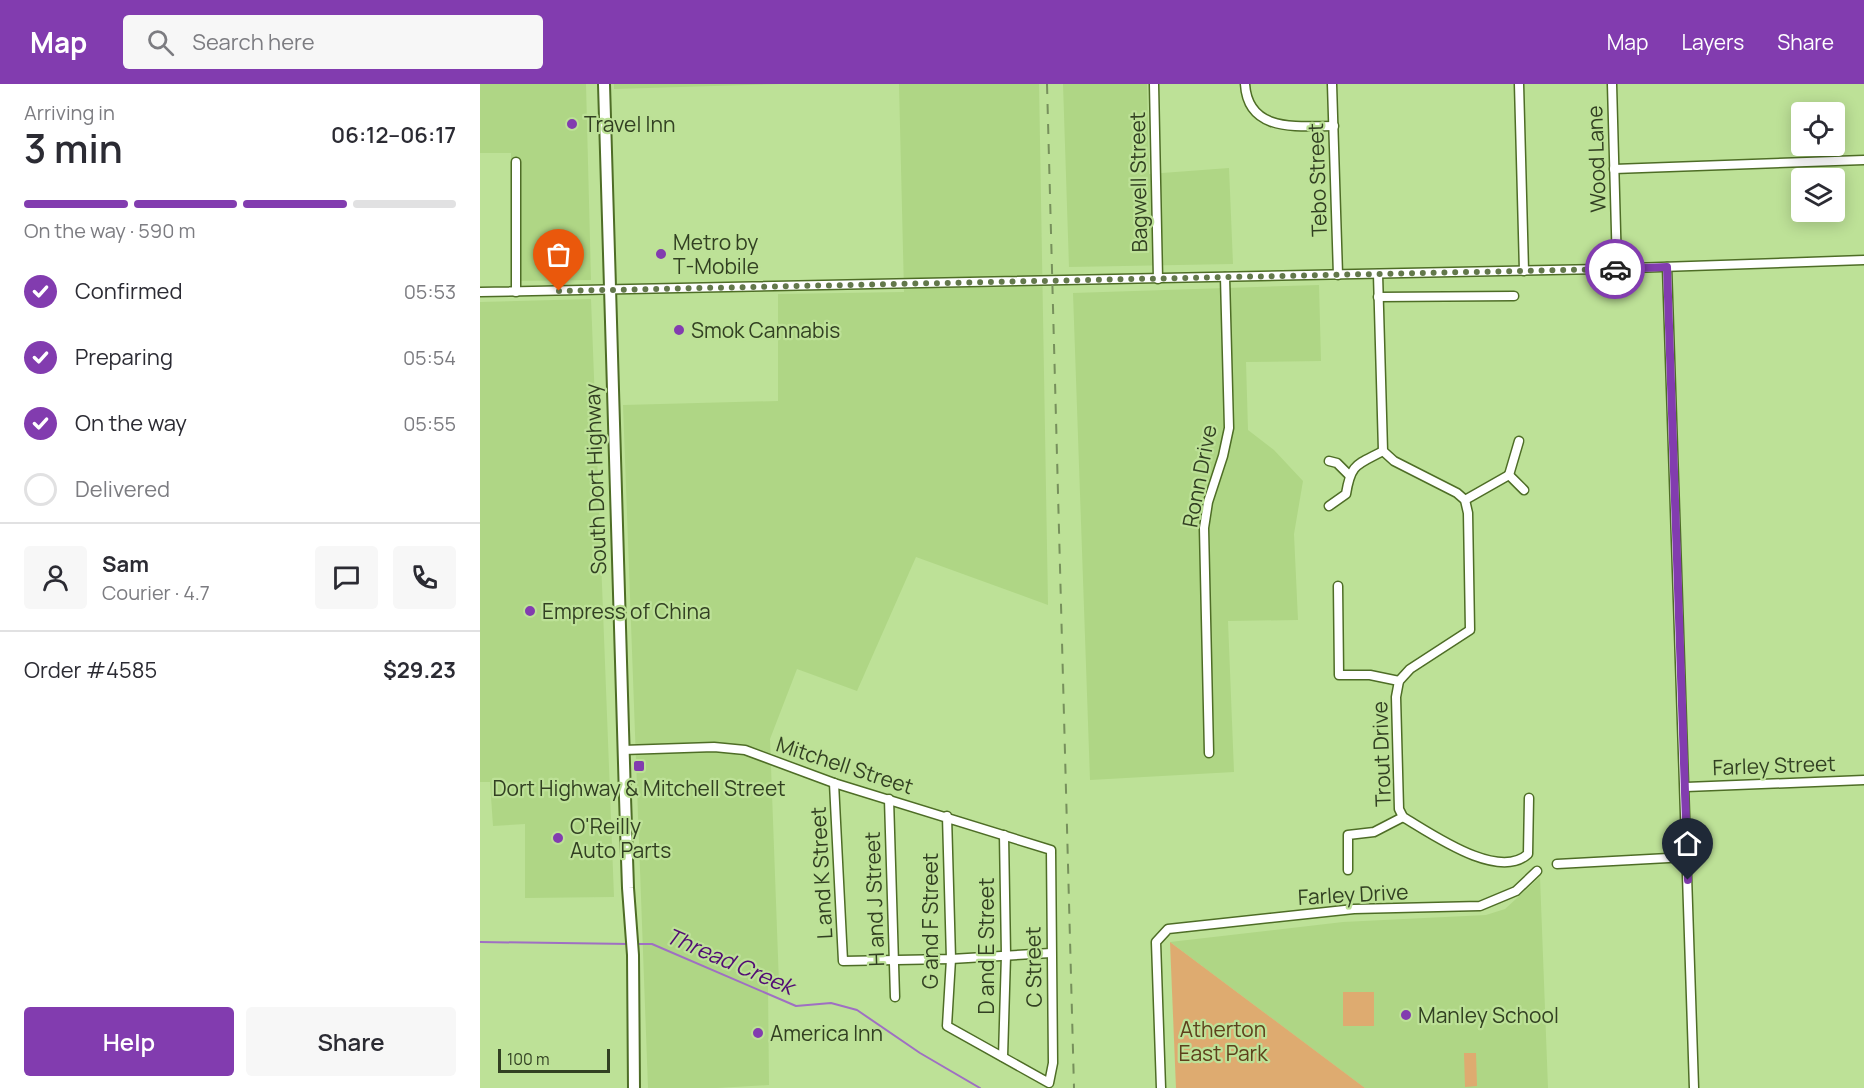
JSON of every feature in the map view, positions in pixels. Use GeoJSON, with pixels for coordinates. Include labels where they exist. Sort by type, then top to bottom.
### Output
{"type":"FeatureCollection","features":[{"type":"Feature","properties":{"kind":"main road","name":"South Dort Highway"},"geometry":{"type":"LineString","coordinates":[[604,84],[623,750],[633,955],[634,1088]]}},
{"type":"Feature","properties":{"kind":"street","name":"Bagwell Street"},"geometry":{"type":"LineString","coordinates":[[1154,84],[1158,279]]}},
{"type":"Feature","properties":{"kind":"street"},"geometry":{"type":"LineString","coordinates":[[1245,84],[1247,102],[1256,113],[1272,122],[1287,127],[1334,126]]}},
{"type":"Feature","properties":{"kind":"street","name":"Tebo Street"},"geometry":{"type":"LineString","coordinates":[[1332,84],[1338,275]]}},
{"type":"Feature","properties":{"kind":"street"},"geometry":{"type":"LineString","coordinates":[[1519,84],[1524,271]]}},
{"type":"Feature","properties":{"kind":"street","name":"Wood Lane"},"geometry":{"type":"LineString","coordinates":[[1612,84],[1617,268]]}},
{"type":"Feature","properties":{"kind":"street"},"geometry":{"type":"LineString","coordinates":[[1614,169],[1864,160]]}},
{"type":"Feature","properties":{"kind":"street"},"geometry":{"type":"LineString","coordinates":[[516,162],[516,292]]}},
{"type":"Feature","properties":{"kind":"street"},"geometry":{"type":"LineString","coordinates":[[480,292],[1524,271],[1864,260]]}},
{"type":"Feature","properties":{"kind":"street"},"geometry":{"type":"LineString","coordinates":[[1667,267],[1686,787],[1694,1088]]}},
{"type":"Feature","properties":{"kind":"street"},"geometry":{"type":"LineString","coordinates":[[1378,274],[1383,451],[1394,461],[1456,493],[1465,500],[1509,474],[1519,441]]}},
{"type":"Feature","properties":{"kind":"street","name":"Ronn Drive"},"geometry":{"type":"LineString","coordinates":[[1209,753],[1204,528],[1208,502],[1224,456],[1229,428],[1225,277]]}},
{"type":"Feature","properties":{"kind":"street"},"geometry":{"type":"LineString","coordinates":[[1378,297],[1514,296]]}},
{"type":"Feature","properties":{"kind":"street"},"geometry":{"type":"LineString","coordinates":[[1329,506],[1346,494],[1350,472],[1383,451]]}},
{"type":"Feature","properties":{"kind":"street"},"geometry":{"type":"LineString","coordinates":[[1329,461],[1337,463],[1350,472]]}},
{"type":"Feature","properties":{"kind":"street"},"geometry":{"type":"LineString","coordinates":[[1509,474],[1524,490]]}},
{"type":"Feature","properties":{"kind":"street","name":"Trout Drive"},"geometry":{"type":"LineString","coordinates":[[1465,500],[1468,513],[1470,630],[1410,669],[1399,681],[1396,697],[1399,809],[1403,818],[1462,850],[1488,862],[1505,863],[1521,861],[1528,854],[1529,798]]}},
{"type":"Feature","properties":{"kind":"street"},"geometry":{"type":"LineString","coordinates":[[1338,586],[1339,675],[1370,675],[1399,681]]}},
{"type":"Feature","properties":{"kind":"street","name":"Mitchell Street"},"geometry":{"type":"LineString","coordinates":[[623,750],[714,747],[745,750],[834,783],[947,816],[1051,850]]}},
{"type":"Feature","properties":{"kind":"street","name":"Farley Street"},"geometry":{"type":"LineString","coordinates":[[1686,787],[1864,780]]}},
{"type":"Feature","properties":{"kind":"street","name":"L and K Street"},"geometry":{"type":"LineString","coordinates":[[834,783],[843,961],[895,959]]}},
{"type":"Feature","properties":{"kind":"street","name":"H and J Street"},"geometry":{"type":"LineString","coordinates":[[889,800],[895,997]]}},
{"type":"Feature","properties":{"kind":"street","name":"G and F Street"},"geometry":{"type":"LineString","coordinates":[[947,816],[951,959],[947,1026],[1003,1057]]}},
{"type":"Feature","properties":{"kind":"street"},"geometry":{"type":"LineString","coordinates":[[1348,870],[1348,835],[1374,832],[1403,818]]}},
{"type":"Feature","properties":{"kind":"street","name":"D and E Street"},"geometry":{"type":"LineString","coordinates":[[1003,1057],[1006,956],[1004,835]]}},
{"type":"Feature","properties":{"kind":"street","name":"C Street"},"geometry":{"type":"LineString","coordinates":[[1003,1057],[1049,1083],[1053,1063],[1051,850]]}},
{"type":"Feature","properties":{"kind":"street"},"geometry":{"type":"LineString","coordinates":[[1557,864],[1687,857]]}},
{"type":"Feature","properties":{"kind":"street","name":"Farley Drive"},"geometry":{"type":"LineString","coordinates":[[1161,1088],[1156,942],[1168,929],[1354,909],[1480,906],[1516,891],[1537,871]]}},
{"type":"Feature","properties":{"kind":"street"},"geometry":{"type":"LineString","coordinates":[[895,959],[951,959],[1051,953]]}},
{"type":"Feature","properties":{"kind":"shaded area"},"geometry":{"type":"Polygon","coordinates":[[[480,84],[586,84],[591,280],[511,281],[511,153],[480,153],[480,84]]]}},
{"type":"Feature","properties":{"kind":"shaded area"},"geometry":{"type":"Polygon","coordinates":[[[614,84],[782,84],[614,89],[614,84]]]}},
{"type":"Feature","properties":{"kind":"shaded area"},"geometry":{"type":"Polygon","coordinates":[[[899,84],[1039,84],[1048,605],[916,557],[857,691],[797,669],[770,739],[779,984],[768,986],[769,1085],[648,1088],[623,405],[778,401],[778,294],[904,292],[899,84]]]}},
{"type":"Feature","properties":{"kind":"shaded area"},"geometry":{"type":"Polygon","coordinates":[[[1063,84],[1147,84],[1149,174],[1229,168],[1233,264],[1069,267],[1063,84]]]}},
{"type":"Feature","properties":{"kind":"shaded area"},"geometry":{"type":"Polygon","coordinates":[[[1319,285],[1321,361],[1246,362],[1248,430],[1274,450],[1303,481],[1294,534],[1298,620],[1228,621],[1234,772],[1090,780],[1073,293],[1319,285]]]}},
{"type":"Feature","properties":{"kind":"shaded area"},"geometry":{"type":"Polygon","coordinates":[[[591,299],[614,897],[525,898],[525,824],[493,826],[490,782],[480,782],[480,302],[591,299]]]}},
{"type":"Feature","properties":{"kind":"shaded area","name":"Manley School"},"geometry":{"type":"Polygon","coordinates":[[[1540,877],[1548,1088],[1365,1088],[1170,942],[1343,922],[1486,915],[1505,909],[1540,877]]]}},
{"type":"Feature","properties":{"kind":"green space","name":"Atherton East Park"},"geometry":{"type":"Polygon","coordinates":[[[1170,942],[1365,1088],[1176,1088],[1170,942]]]}},
{"type":"Feature","properties":{"kind":"green space"},"geometry":{"type":"Polygon","coordinates":[[[1343,992],[1374,992],[1374,1026],[1343,1026],[1343,992]]]}},
{"type":"Feature","properties":{"kind":"green space"},"geometry":{"type":"Polygon","coordinates":[[[1464,1053],[1476,1053],[1477,1086],[1465,1087],[1464,1053]]]}},
{"type":"Feature","properties":{"kind":"waterway","name":"Thread Creek"},"geometry":{"type":"LineString","coordinates":[[480,942],[630,944]]}},
{"type":"Feature","properties":{"kind":"waterway","name":"Thread Creek"},"geometry":{"type":"LineString","coordinates":[[635,944],[652,944],[796,1006],[831,1003],[857,1010],[920,1053],[980,1088]]}},
{"type":"Feature","properties":{"kind":"railway"},"geometry":{"type":"LineString","coordinates":[[1047,84],[1074,1088]]}},
{"type":"Feature","properties":{"kind":"way so far"},"geometry":{"type":"LineString","coordinates":[[559,291],[1615,269]]}},
{"type":"Feature","properties":{"kind":"place","name":"Travel Inn"},"geometry":{"type":"Point","coordinates":[572,124]}},
{"type":"Feature","properties":{"kind":"place","name":"Metro by T-Mobile"},"geometry":{"type":"Point","coordinates":[661,254]}},
{"type":"Feature","properties":{"kind":"place","name":"Smok Cannabis"},"geometry":{"type":"Point","coordinates":[679,330]}},
{"type":"Feature","properties":{"kind":"place","name":"Empress of China"},"geometry":{"type":"Point","coordinates":[530,611]}},
{"type":"Feature","properties":{"kind":"place","name":"Dort Highway & Mitchell Street"},"geometry":{"type":"Point","coordinates":[639,766]}},
{"type":"Feature","properties":{"kind":"place","name":"O'Reilly Auto Parts"},"geometry":{"type":"Point","coordinates":[558,838]}},
{"type":"Feature","properties":{"kind":"place","name":"Manley School"},"geometry":{"type":"Point","coordinates":[1406,1015]}},
{"type":"Feature","properties":{"kind":"place","name":"America Inn"},"geometry":{"type":"Point","coordinates":[758,1033]}},
{"type":"Feature","properties":{"kind":"route"},"geometry":{"type":"LineString","coordinates":[[1615,269],[1667,267],[1688,880]]}}]}
